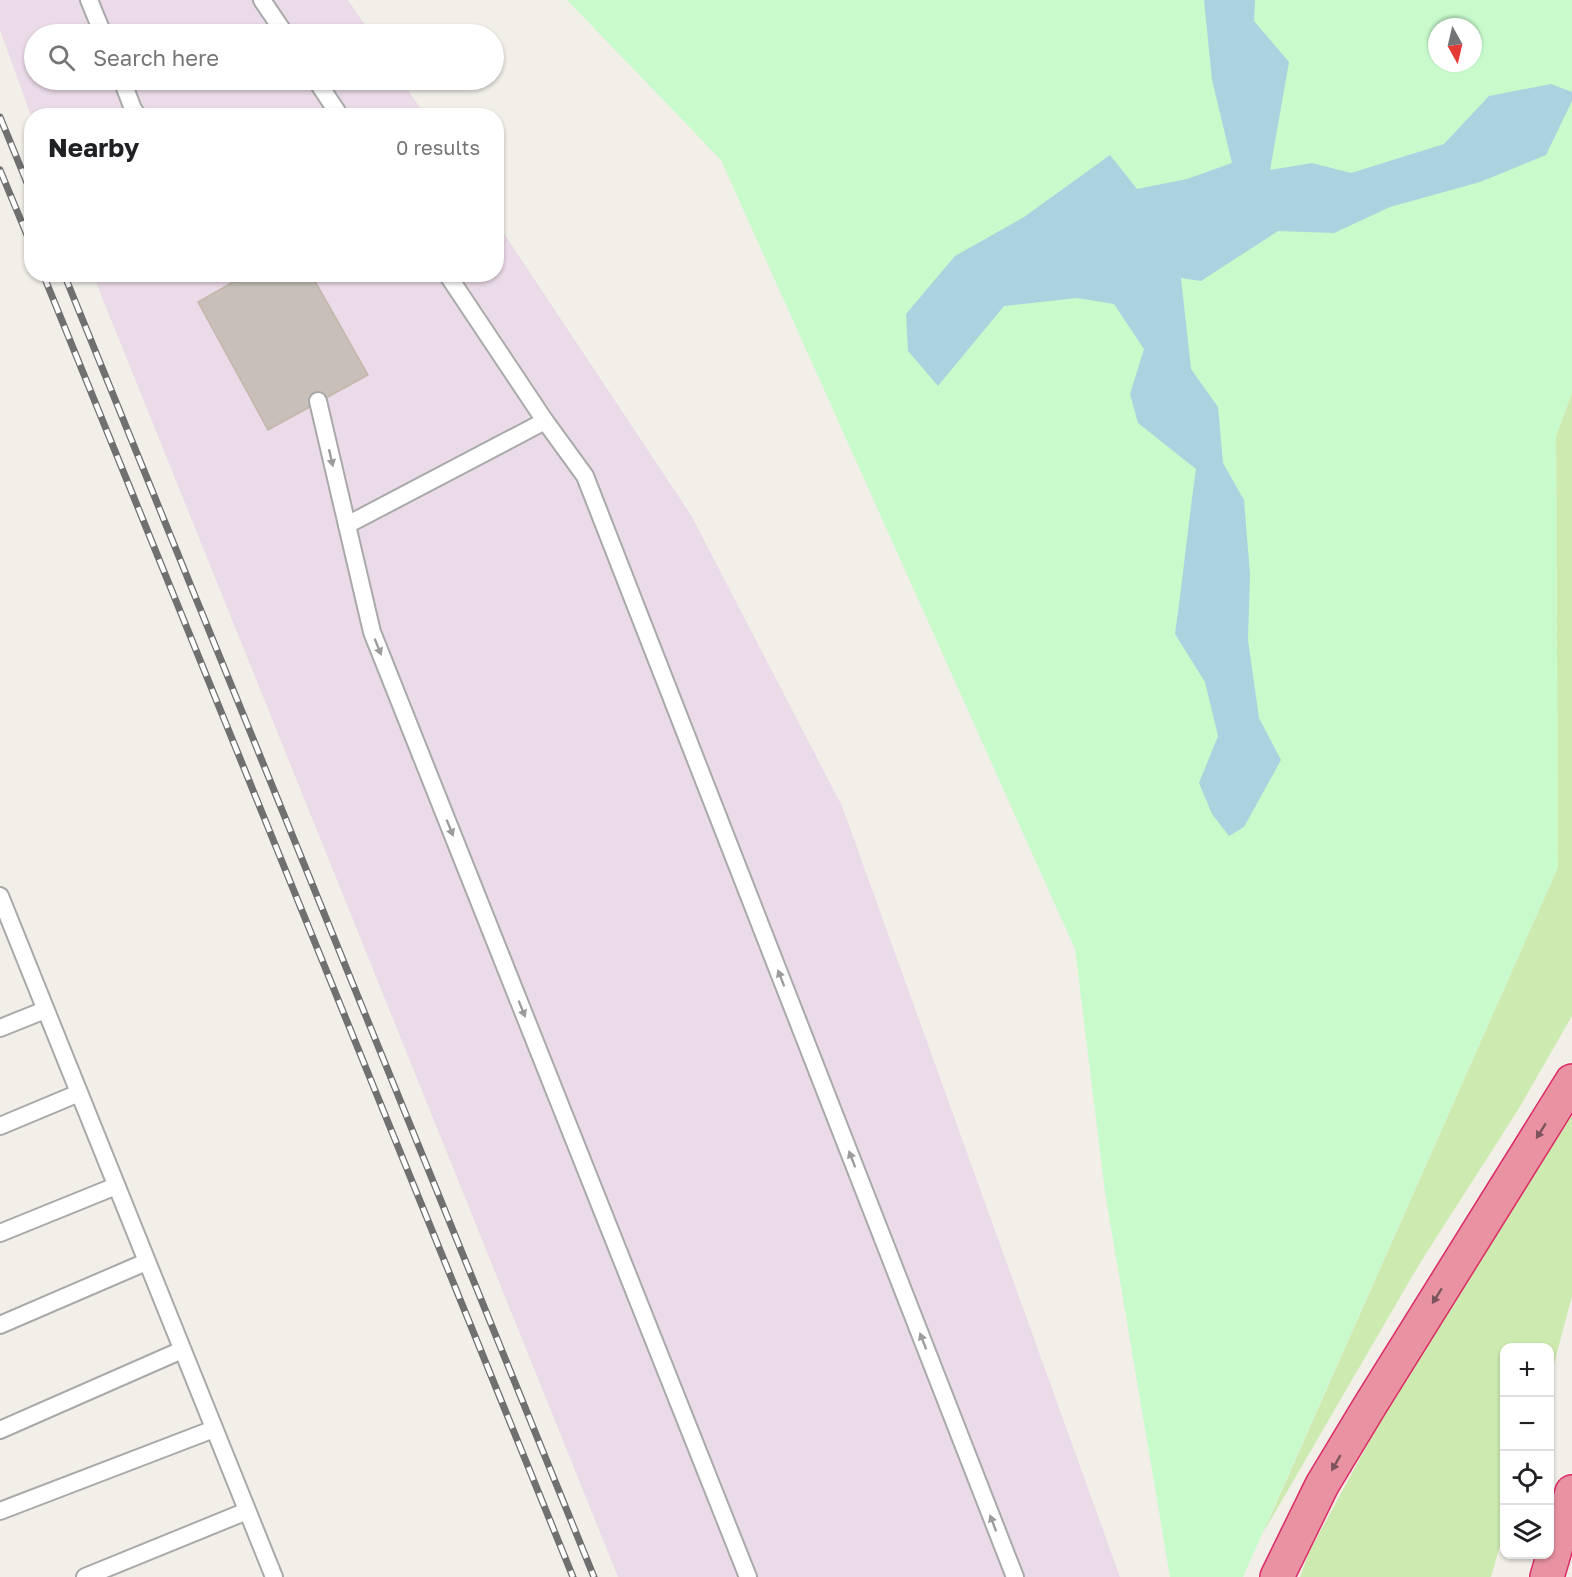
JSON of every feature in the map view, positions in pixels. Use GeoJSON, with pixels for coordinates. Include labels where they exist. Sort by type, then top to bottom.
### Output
{"type":"FeatureCollection","features":[{"type":"Feature","properties":{"kind":"highway"},"geometry":{"type":"LineString","coordinates":[[1277,1577],[1323,1485],[1364,1415],[1572,1082]]}},
{"type":"Feature","properties":{"kind":"highway"},"geometry":{"type":"LineString","coordinates":[[1547,1577],[1572,1492]]}},
{"type":"Feature","properties":{"kind":"lane"},"geometry":{"type":"LineString","coordinates":[[89,0],[99,24]]}},
{"type":"Feature","properties":{"kind":"lane"},"geometry":{"type":"LineString","coordinates":[[262,0],[278,24]]}},
{"type":"Feature","properties":{"kind":"lane"},"geometry":{"type":"LineString","coordinates":[[126,90],[134,108]]}},
{"type":"Feature","properties":{"kind":"lane"},"geometry":{"type":"LineString","coordinates":[[323,90],[335,108]]}},
{"type":"Feature","properties":{"kind":"lane"},"geometry":{"type":"LineString","coordinates":[[452,282],[545,421],[585,476],[1015,1577]]}},
{"type":"Feature","properties":{"kind":"lane"},"geometry":{"type":"LineString","coordinates":[[318,401],[372,633],[748,1577]]}},
{"type":"Feature","properties":{"kind":"lane"},"geometry":{"type":"LineString","coordinates":[[347,525],[545,421]]}},
{"type":"Feature","properties":{"kind":"lane"},"geometry":{"type":"LineString","coordinates":[[0,896],[5,926],[45,1010],[274,1577]]}},
{"type":"Feature","properties":{"kind":"lane"},"geometry":{"type":"LineString","coordinates":[[0,1028],[45,1010]]}},
{"type":"Feature","properties":{"kind":"lane"},"geometry":{"type":"LineString","coordinates":[[0,1126],[79,1094]]}},
{"type":"Feature","properties":{"kind":"lane"},"geometry":{"type":"LineString","coordinates":[[0,1233],[116,1186]]}},
{"type":"Feature","properties":{"kind":"lane"},"geometry":{"type":"LineString","coordinates":[[0,1325],[146,1262]]}},
{"type":"Feature","properties":{"kind":"lane"},"geometry":{"type":"LineString","coordinates":[[0,1430],[182,1350]]}},
{"type":"Feature","properties":{"kind":"lane"},"geometry":{"type":"LineString","coordinates":[[0,1511],[214,1429]]}},
{"type":"Feature","properties":{"kind":"lane"},"geometry":{"type":"LineString","coordinates":[[85,1577],[247,1511]]}},
{"type":"Feature","properties":{"kind":"shaded area"},"geometry":{"type":"Polygon","coordinates":[[[0,0],[348,0],[364,24],[24,24],[24,90],[408,90],[420,108],[28,108],[0,30],[0,0]]]}},
{"type":"Feature","properties":{"kind":"shaded area"},"geometry":{"type":"Polygon","coordinates":[[[504,234],[691,515],[842,806],[1120,1577],[618,1577],[96,282],[504,282],[504,234]]]}},
{"type":"Feature","properties":{"kind":"green space"},"geometry":{"type":"Polygon","coordinates":[[[567,0],[1572,0],[1572,393],[1556,436],[1558,867],[1243,1577],[1170,1577],[1105,1192],[1075,949],[721,160],[567,0]]]}},
{"type":"Feature","properties":{"kind":"green space"},"geometry":{"type":"Polygon","coordinates":[[[1572,393],[1572,1016],[1518,1110],[1420,1263],[1263,1533],[1558,867],[1556,436],[1572,393]]]}},
{"type":"Feature","properties":{"kind":"green space"},"geometry":{"type":"Polygon","coordinates":[[[1572,1115],[1572,1296],[1554,1364],[1554,1343],[1500,1343],[1500,1546],[1491,1577],[1300,1577],[1309,1552],[1396,1392],[1572,1115]]]}},
{"type":"Feature","properties":{"kind":"water"},"geometry":{"type":"Polygon","coordinates":[[[1204,0],[1255,0],[1254,21],[1289,62],[1270,170],[1312,163],[1351,173],[1444,144],[1489,96],[1551,84],[1572,92],[1572,101],[1546,155],[1480,182],[1390,207],[1334,233],[1278,231],[1201,281],[1181,278],[1191,369],[1218,407],[1223,463],[1244,500],[1250,574],[1248,640],[1259,718],[1281,760],[1244,827],[1229,836],[1212,814],[1199,783],[1218,736],[1205,682],[1175,634],[1196,469],[1138,423],[1130,394],[1144,349],[1114,304],[1077,298],[1004,306],[938,386],[908,351],[906,314],[955,256],[1024,217],[1110,155],[1137,189],[1187,179],[1232,163],[1212,80],[1204,0]]]}},
{"type":"Feature","properties":{"kind":"building"},"geometry":{"type":"Polygon","coordinates":[[[233,282],[316,282],[368,375],[268,430],[198,302],[233,282]]]}},
{"type":"Feature","properties":{"kind":"railway"},"geometry":{"type":"LineString","coordinates":[[0,117],[24,176]]}},
{"type":"Feature","properties":{"kind":"railway"},"geometry":{"type":"LineString","coordinates":[[0,170],[24,228]]}},
{"type":"Feature","properties":{"kind":"railway"},"geometry":{"type":"LineString","coordinates":[[46,282],[573,1577]]}},
{"type":"Feature","properties":{"kind":"railway"},"geometry":{"type":"LineString","coordinates":[[67,282],[594,1577]]}}]}
